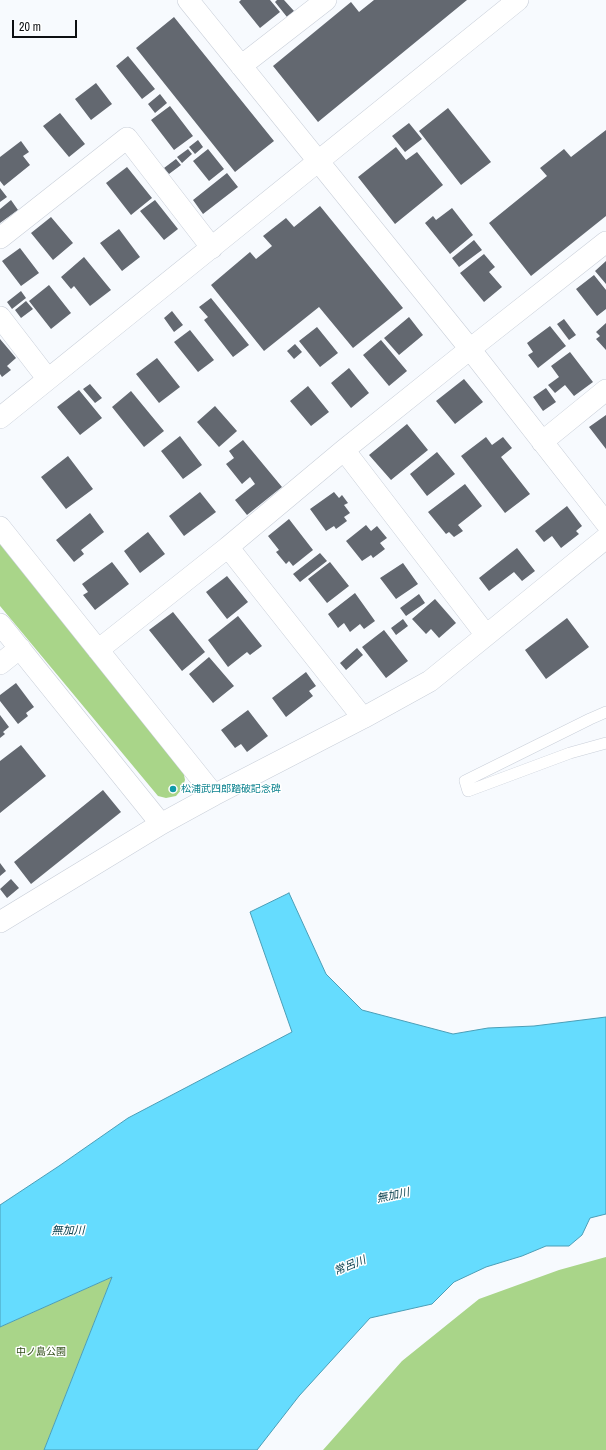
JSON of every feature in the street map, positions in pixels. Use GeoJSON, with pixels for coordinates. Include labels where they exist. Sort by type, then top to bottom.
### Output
{"type":"FeatureCollection","features":[{"type":"Feature","properties":{"kind":"street"},"geometry":{"type":"LineString","coordinates":[[188,0],[470,349],[606,524]]}},
{"type":"Feature","properties":{"kind":"street"},"geometry":{"type":"LineString","coordinates":[[241,66],[326,0]]}},
{"type":"Feature","properties":{"kind":"street"},"geometry":{"type":"LineString","coordinates":[[0,418],[47,378],[319,162],[495,7],[518,0]]}},
{"type":"Feature","properties":{"kind":"street"},"geometry":{"type":"LineString","coordinates":[[0,238],[127,138],[212,248]]}},
{"type":"Feature","properties":{"kind":"street"},"geometry":{"type":"LineString","coordinates":[[98,650],[228,546],[344,450],[606,242]]}},
{"type":"Feature","properties":{"kind":"street"},"geometry":{"type":"LineString","coordinates":[[0,317],[47,378]]}},
{"type":"Feature","properties":{"kind":"street"},"geometry":{"type":"LineString","coordinates":[[542,442],[606,390]]}},
{"type":"Feature","properties":{"kind":"street"},"geometry":{"type":"LineString","coordinates":[[344,450],[486,635]]}},
{"type":"Feature","properties":{"kind":"street"},"geometry":{"type":"LineString","coordinates":[[0,527],[214,795]]}},
{"type":"Feature","properties":{"kind":"street"},"geometry":{"type":"LineString","coordinates":[[0,922],[161,824],[363,718],[430,681],[606,538]]}},
{"type":"Feature","properties":{"kind":"street"},"geometry":{"type":"LineString","coordinates":[[228,546],[363,718]]}},
{"type":"Feature","properties":{"kind":"street"},"geometry":{"type":"LineString","coordinates":[[0,624],[161,824]]}},
{"type":"Feature","properties":{"kind":"street"},"geometry":{"type":"LineString","coordinates":[[0,664],[20,648]]}},
{"type":"Feature","properties":{"kind":"lane"},"geometry":{"type":"LineString","coordinates":[[606,712],[465,781],[468,791],[570,753],[606,743]]}},
{"type":"Feature","properties":{"kind":"green space"},"geometry":{"type":"Polygon","coordinates":[[[0,541],[183,770],[185,780],[182,789],[176,796],[166,798],[158,796],[0,606],[0,541]]]}},
{"type":"Feature","properties":{"kind":"green space"},"geometry":{"type":"Polygon","coordinates":[[[606,1257],[606,1450],[323,1450],[402,1361],[479,1299],[559,1270],[606,1257]]]}},
{"type":"Feature","properties":{"kind":"green space","name":"中ノ島公園"},"geometry":{"type":"Polygon","coordinates":[[[112,1277],[44,1450],[0,1450],[0,1327],[112,1277]]]}},
{"type":"Feature","properties":{"kind":"water"},"geometry":{"type":"Polygon","coordinates":[[[289,893],[326,974],[362,1010],[453,1034],[488,1028],[534,1026],[606,1017],[606,1214],[590,1218],[582,1235],[569,1246],[546,1246],[522,1256],[486,1267],[454,1282],[432,1304],[370,1318],[299,1396],[257,1450],[44,1450],[112,1277],[0,1327],[0,1205],[128,1118],[292,1032],[250,912],[289,893]]]}},
{"type":"Feature","properties":{"kind":"building"},"geometry":{"type":"Polygon","coordinates":[[[241,0],[270,0],[280,12],[260,28],[239,2],[241,0]]]}},
{"type":"Feature","properties":{"kind":"building"},"geometry":{"type":"Polygon","coordinates":[[[277,0],[284,0],[294,11],[287,17],[275,2],[277,0]]]}},
{"type":"Feature","properties":{"kind":"building"},"geometry":{"type":"Polygon","coordinates":[[[374,0],[467,0],[318,122],[273,66],[351,2],[359,12],[374,0]]]}},
{"type":"Feature","properties":{"kind":"building"},"geometry":{"type":"Polygon","coordinates":[[[174,17],[274,141],[235,172],[136,48],[174,17]]]}},
{"type":"Feature","properties":{"kind":"building"},"geometry":{"type":"Polygon","coordinates":[[[128,56],[155,89],[142,99],[116,66],[128,56]]]}},
{"type":"Feature","properties":{"kind":"building"},"geometry":{"type":"Polygon","coordinates":[[[96,83],[112,104],[91,120],[75,99],[96,83]]]}},
{"type":"Feature","properties":{"kind":"building"},"geometry":{"type":"Polygon","coordinates":[[[160,94],[167,103],[155,113],[148,104],[160,94]]]}},
{"type":"Feature","properties":{"kind":"building"},"geometry":{"type":"Polygon","coordinates":[[[170,106],[193,136],[174,150],[151,120],[170,106]]]}},
{"type":"Feature","properties":{"kind":"building"},"geometry":{"type":"Polygon","coordinates":[[[448,108],[491,162],[461,185],[419,131],[448,108]]]}},
{"type":"Feature","properties":{"kind":"building"},"geometry":{"type":"Polygon","coordinates":[[[60,113],[85,144],[69,157],[43,126],[60,113]]]}},
{"type":"Feature","properties":{"kind":"building"},"geometry":{"type":"Polygon","coordinates":[[[409,123],[422,139],[405,152],[392,136],[409,123]]]}},
{"type":"Feature","properties":{"kind":"building"},"geometry":{"type":"Polygon","coordinates":[[[606,130],[606,216],[531,276],[489,223],[547,176],[540,168],[564,149],[571,157],[606,130]]]}},
{"type":"Feature","properties":{"kind":"building"},"geometry":{"type":"Polygon","coordinates":[[[198,140],[203,147],[195,154],[189,147],[198,140]]]}},
{"type":"Feature","properties":{"kind":"building"},"geometry":{"type":"Polygon","coordinates":[[[21,141],[29,152],[23,156],[30,165],[4,186],[0,181],[0,157],[21,141]]]}},
{"type":"Feature","properties":{"kind":"building"},"geometry":{"type":"Polygon","coordinates":[[[396,147],[406,160],[417,152],[443,185],[395,224],[358,177],[396,147]]]}},
{"type":"Feature","properties":{"kind":"building"},"geometry":{"type":"Polygon","coordinates":[[[188,149],[192,154],[182,163],[177,157],[188,149]]]}},
{"type":"Feature","properties":{"kind":"building"},"geometry":{"type":"Polygon","coordinates":[[[208,149],[224,169],[209,181],[193,161],[208,149]]]}},
{"type":"Feature","properties":{"kind":"building"},"geometry":{"type":"Polygon","coordinates":[[[176,159],[181,165],[169,174],[164,168],[176,159]]]}},
{"type":"Feature","properties":{"kind":"building"},"geometry":{"type":"Polygon","coordinates":[[[127,167],[152,198],[131,215],[106,183],[127,167]]]}},
{"type":"Feature","properties":{"kind":"building"},"geometry":{"type":"Polygon","coordinates":[[[227,173],[238,187],[203,214],[193,200],[227,173]]]}},
{"type":"Feature","properties":{"kind":"building"},"geometry":{"type":"Polygon","coordinates":[[[0,188],[7,197],[0,202],[0,188]]]}},
{"type":"Feature","properties":{"kind":"building"},"geometry":{"type":"Polygon","coordinates":[[[11,200],[18,210],[0,223],[0,209],[11,200]]]}},
{"type":"Feature","properties":{"kind":"building"},"geometry":{"type":"Polygon","coordinates":[[[155,200],[178,229],[164,240],[140,211],[155,200]]]}},
{"type":"Feature","properties":{"kind":"building"},"geometry":{"type":"Polygon","coordinates":[[[320,206],[403,308],[353,348],[319,307],[264,351],[211,285],[250,252],[256,259],[272,246],[263,236],[286,218],[294,227],[320,206]]]}},
{"type":"Feature","properties":{"kind":"building"},"geometry":{"type":"Polygon","coordinates":[[[452,208],[473,235],[450,254],[425,223],[433,216],[436,220],[452,208]]]}},
{"type":"Feature","properties":{"kind":"building"},"geometry":{"type":"Polygon","coordinates":[[[51,217],[73,243],[53,260],[31,233],[51,217]]]}},
{"type":"Feature","properties":{"kind":"building"},"geometry":{"type":"Polygon","coordinates":[[[119,229],[140,257],[122,271],[100,243],[119,229]]]}},
{"type":"Feature","properties":{"kind":"building"},"geometry":{"type":"Polygon","coordinates":[[[474,240],[482,250],[459,267],[452,258],[474,240]]]}},
{"type":"Feature","properties":{"kind":"building"},"geometry":{"type":"Polygon","coordinates":[[[20,248],[39,273],[21,286],[2,261],[20,248]]]}},
{"type":"Feature","properties":{"kind":"building"},"geometry":{"type":"Polygon","coordinates":[[[484,254],[495,267],[489,272],[502,287],[484,302],[460,273],[484,254]]]}},
{"type":"Feature","properties":{"kind":"building"},"geometry":{"type":"Polygon","coordinates":[[[84,257],[111,290],[90,306],[74,286],[71,289],[61,277],[84,257]]]}},
{"type":"Feature","properties":{"kind":"building"},"geometry":{"type":"Polygon","coordinates":[[[606,261],[606,284],[595,271],[606,261]]]}},
{"type":"Feature","properties":{"kind":"building"},"geometry":{"type":"Polygon","coordinates":[[[594,275],[606,290],[606,309],[597,316],[576,289],[594,275]]]}},
{"type":"Feature","properties":{"kind":"building"},"geometry":{"type":"Polygon","coordinates":[[[49,285],[71,313],[51,329],[29,301],[49,285]]]}},
{"type":"Feature","properties":{"kind":"building"},"geometry":{"type":"Polygon","coordinates":[[[21,291],[26,298],[12,309],[7,302],[21,291]]]}},
{"type":"Feature","properties":{"kind":"building"},"geometry":{"type":"Polygon","coordinates":[[[211,298],[249,345],[233,357],[204,320],[208,317],[199,307],[211,298]]]}},
{"type":"Feature","properties":{"kind":"building"},"geometry":{"type":"Polygon","coordinates":[[[26,301],[33,309],[21,318],[15,310],[26,301]]]}},
{"type":"Feature","properties":{"kind":"building"},"geometry":{"type":"Polygon","coordinates":[[[172,311],[183,325],[174,332],[164,318],[172,311]]]}},
{"type":"Feature","properties":{"kind":"building"},"geometry":{"type":"Polygon","coordinates":[[[409,317],[423,335],[399,355],[384,338],[409,317]]]}},
{"type":"Feature","properties":{"kind":"building"},"geometry":{"type":"Polygon","coordinates":[[[564,319],[576,335],[569,340],[557,324],[564,319]]]}},
{"type":"Feature","properties":{"kind":"building"},"geometry":{"type":"Polygon","coordinates":[[[606,323],[606,350],[596,339],[600,336],[596,332],[606,323]]]}},
{"type":"Feature","properties":{"kind":"building"},"geometry":{"type":"Polygon","coordinates":[[[550,326],[566,346],[538,368],[528,355],[533,352],[527,343],[550,326]]]}},
{"type":"Feature","properties":{"kind":"building"},"geometry":{"type":"Polygon","coordinates":[[[317,327],[338,353],[320,367],[299,341],[317,327]]]}},
{"type":"Feature","properties":{"kind":"building"},"geometry":{"type":"Polygon","coordinates":[[[190,330],[214,360],[198,372],[174,342],[190,330]]]}},
{"type":"Feature","properties":{"kind":"building"},"geometry":{"type":"Polygon","coordinates":[[[0,339],[16,358],[7,366],[11,370],[2,377],[0,374],[0,339]]]}},
{"type":"Feature","properties":{"kind":"building"},"geometry":{"type":"Polygon","coordinates":[[[381,340],[407,371],[389,386],[363,355],[381,340]]]}},
{"type":"Feature","properties":{"kind":"building"},"geometry":{"type":"Polygon","coordinates":[[[295,344],[302,352],[294,359],[287,351],[295,344]]]}},
{"type":"Feature","properties":{"kind":"building"},"geometry":{"type":"Polygon","coordinates":[[[570,352],[593,382],[574,396],[565,385],[555,393],[548,385],[559,377],[551,366],[570,352]]]}},
{"type":"Feature","properties":{"kind":"building"},"geometry":{"type":"Polygon","coordinates":[[[157,358],[180,387],[159,403],[136,374],[157,358]]]}},
{"type":"Feature","properties":{"kind":"building"},"geometry":{"type":"Polygon","coordinates":[[[349,368],[369,393],[351,408],[331,383],[349,368]]]}},
{"type":"Feature","properties":{"kind":"building"},"geometry":{"type":"Polygon","coordinates":[[[464,379],[483,402],[455,424],[436,401],[464,379]]]}},
{"type":"Feature","properties":{"kind":"building"},"geometry":{"type":"Polygon","coordinates":[[[90,384],[102,398],[95,403],[83,389],[90,384]]]}},
{"type":"Feature","properties":{"kind":"building"},"geometry":{"type":"Polygon","coordinates":[[[308,386],[329,412],[311,426],[290,401],[308,386]]]}},
{"type":"Feature","properties":{"kind":"building"},"geometry":{"type":"Polygon","coordinates":[[[546,388],[556,402],[543,411],[533,397],[546,388]]]}},
{"type":"Feature","properties":{"kind":"building"},"geometry":{"type":"Polygon","coordinates":[[[79,390],[102,418],[80,435],[57,407],[79,390]]]}},
{"type":"Feature","properties":{"kind":"building"},"geometry":{"type":"Polygon","coordinates":[[[131,391],[164,431],[144,447],[112,407],[131,391]]]}},
{"type":"Feature","properties":{"kind":"building"},"geometry":{"type":"Polygon","coordinates":[[[215,406],[237,431],[219,447],[197,422],[215,406]]]}},
{"type":"Feature","properties":{"kind":"building"},"geometry":{"type":"Polygon","coordinates":[[[606,415],[606,449],[589,427],[606,415]]]}},
{"type":"Feature","properties":{"kind":"building"},"geometry":{"type":"Polygon","coordinates":[[[407,424],[428,450],[391,480],[369,455],[407,424]]]}},
{"type":"Feature","properties":{"kind":"building"},"geometry":{"type":"Polygon","coordinates":[[[180,436],[202,465],[183,479],[161,451],[180,436]]]}},
{"type":"Feature","properties":{"kind":"building"},"geometry":{"type":"Polygon","coordinates":[[[486,437],[492,445],[503,437],[512,448],[501,457],[530,494],[505,513],[461,456],[486,437]]]}},
{"type":"Feature","properties":{"kind":"building"},"geometry":{"type":"Polygon","coordinates":[[[243,440],[282,487],[247,515],[235,500],[255,484],[250,477],[242,484],[226,464],[234,458],[229,451],[243,440]]]}},
{"type":"Feature","properties":{"kind":"building"},"geometry":{"type":"Polygon","coordinates":[[[437,452],[455,474],[427,496],[410,474],[437,452]]]}},
{"type":"Feature","properties":{"kind":"building"},"geometry":{"type":"Polygon","coordinates":[[[68,456],[93,489],[66,509],[41,477],[68,456]]]}},
{"type":"Feature","properties":{"kind":"building"},"geometry":{"type":"Polygon","coordinates":[[[465,484],[482,506],[458,525],[463,531],[454,537],[449,532],[446,534],[428,512],[465,484]]]}},
{"type":"Feature","properties":{"kind":"building"},"geometry":{"type":"Polygon","coordinates":[[[200,492],[216,512],[184,536],[169,516],[200,492]]]}},
{"type":"Feature","properties":{"kind":"building"},"geometry":{"type":"Polygon","coordinates":[[[334,492],[339,498],[342,495],[348,503],[344,505],[350,513],[344,517],[347,521],[336,529],[334,526],[326,531],[310,509],[334,492]]]}},
{"type":"Feature","properties":{"kind":"building"},"geometry":{"type":"Polygon","coordinates":[[[567,506],[582,526],[576,531],[579,534],[561,548],[552,536],[544,542],[535,531],[567,506]]]}},
{"type":"Feature","properties":{"kind":"building"},"geometry":{"type":"Polygon","coordinates":[[[90,513],[104,532],[81,550],[84,554],[74,562],[56,540],[90,513]]]}},
{"type":"Feature","properties":{"kind":"building"},"geometry":{"type":"Polygon","coordinates":[[[289,519],[313,550],[293,566],[289,561],[286,564],[276,552],[279,550],[268,536],[289,519]]]}},
{"type":"Feature","properties":{"kind":"building"},"geometry":{"type":"Polygon","coordinates":[[[366,525],[371,531],[377,526],[387,538],[380,543],[385,549],[373,558],[371,555],[362,561],[346,541],[366,525]]]}},
{"type":"Feature","properties":{"kind":"building"},"geometry":{"type":"Polygon","coordinates":[[[148,532],[165,554],[140,573],[124,551],[148,532]]]}},
{"type":"Feature","properties":{"kind":"building"},"geometry":{"type":"Polygon","coordinates":[[[517,548],[535,571],[522,581],[514,572],[489,591],[479,578],[517,548]]]}},
{"type":"Feature","properties":{"kind":"building"},"geometry":{"type":"Polygon","coordinates":[[[320,553],[327,561],[300,582],[293,574],[320,553]]]}},
{"type":"Feature","properties":{"kind":"building"},"geometry":{"type":"Polygon","coordinates":[[[112,562],[129,584],[95,610],[83,595],[88,592],[82,584],[112,562]]]}},
{"type":"Feature","properties":{"kind":"building"},"geometry":{"type":"Polygon","coordinates":[[[330,562],[349,586],[327,603],[308,579],[330,562]]]}},
{"type":"Feature","properties":{"kind":"building"},"geometry":{"type":"Polygon","coordinates":[[[403,563],[418,584],[396,599],[380,578],[403,563]]]}},
{"type":"Feature","properties":{"kind":"building"},"geometry":{"type":"Polygon","coordinates":[[[227,576],[248,602],[227,619],[206,592],[227,576]]]}},
{"type":"Feature","properties":{"kind":"building"},"geometry":{"type":"Polygon","coordinates":[[[355,593],[375,621],[364,629],[360,624],[350,632],[344,623],[338,628],[328,614],[355,593]]]}},
{"type":"Feature","properties":{"kind":"building"},"geometry":{"type":"Polygon","coordinates":[[[419,594],[425,603],[406,616],[400,608],[419,594]]]}},
{"type":"Feature","properties":{"kind":"building"},"geometry":{"type":"Polygon","coordinates":[[[435,599],[456,623],[439,638],[431,629],[426,634],[412,619],[435,599]]]}},
{"type":"Feature","properties":{"kind":"building"},"geometry":{"type":"Polygon","coordinates":[[[173,612],[205,652],[182,671],[149,630],[173,612]]]}},
{"type":"Feature","properties":{"kind":"building"},"geometry":{"type":"Polygon","coordinates":[[[238,616],[262,646],[250,655],[247,652],[228,667],[208,640],[238,616]]]}},
{"type":"Feature","properties":{"kind":"building"},"geometry":{"type":"Polygon","coordinates":[[[567,618],[589,647],[546,679],[525,650],[567,618]]]}},
{"type":"Feature","properties":{"kind":"building"},"geometry":{"type":"Polygon","coordinates":[[[403,619],[408,626],[396,635],[391,628],[403,619]]]}},
{"type":"Feature","properties":{"kind":"building"},"geometry":{"type":"Polygon","coordinates":[[[384,630],[408,661],[386,678],[362,647],[384,630]]]}},
{"type":"Feature","properties":{"kind":"building"},"geometry":{"type":"Polygon","coordinates":[[[357,648],[363,655],[346,670],[340,663],[357,648]]]}},
{"type":"Feature","properties":{"kind":"building"},"geometry":{"type":"Polygon","coordinates":[[[209,657],[234,686],[213,703],[189,674],[209,657]]]}},
{"type":"Feature","properties":{"kind":"building"},"geometry":{"type":"Polygon","coordinates":[[[306,672],[316,686],[309,691],[313,696],[286,717],[272,698],[306,672]]]}},
{"type":"Feature","properties":{"kind":"building"},"geometry":{"type":"Polygon","coordinates":[[[16,683],[34,707],[26,713],[28,716],[18,724],[0,701],[0,695],[16,683]]]}},
{"type":"Feature","properties":{"kind":"building"},"geometry":{"type":"Polygon","coordinates":[[[248,710],[268,736],[247,752],[241,744],[235,748],[221,730],[248,710]]]}},
{"type":"Feature","properties":{"kind":"building"},"geometry":{"type":"Polygon","coordinates":[[[0,715],[9,727],[3,732],[5,734],[0,738],[0,715]]]}},
{"type":"Feature","properties":{"kind":"building"},"geometry":{"type":"Polygon","coordinates":[[[21,745],[46,776],[0,813],[0,761],[21,745]]]}},
{"type":"Feature","properties":{"kind":"building"},"geometry":{"type":"Polygon","coordinates":[[[103,790],[121,812],[31,884],[14,862],[103,790]]]}},
{"type":"Feature","properties":{"kind":"building"},"geometry":{"type":"Polygon","coordinates":[[[0,863],[6,871],[0,876],[0,863]]]}},
{"type":"Feature","properties":{"kind":"building"},"geometry":{"type":"Polygon","coordinates":[[[11,879],[19,888],[7,898],[0,889],[11,879]]]}},
{"type":"Feature","properties":{"kind":"place","name":"松浦武四郎踏破記念碑"},"geometry":{"type":"Point","coordinates":[173,789]}},
{"type":"Feature","properties":{"kind":"water label","name":"無加川"},"geometry":{"type":"Point","coordinates":[393,1196]}},
{"type":"Feature","properties":{"kind":"water label","name":"無加川"},"geometry":{"type":"Point","coordinates":[68,1231]}},
{"type":"Feature","properties":{"kind":"water label","name":"常呂川"},"geometry":{"type":"Point","coordinates":[350,1266]}}]}
